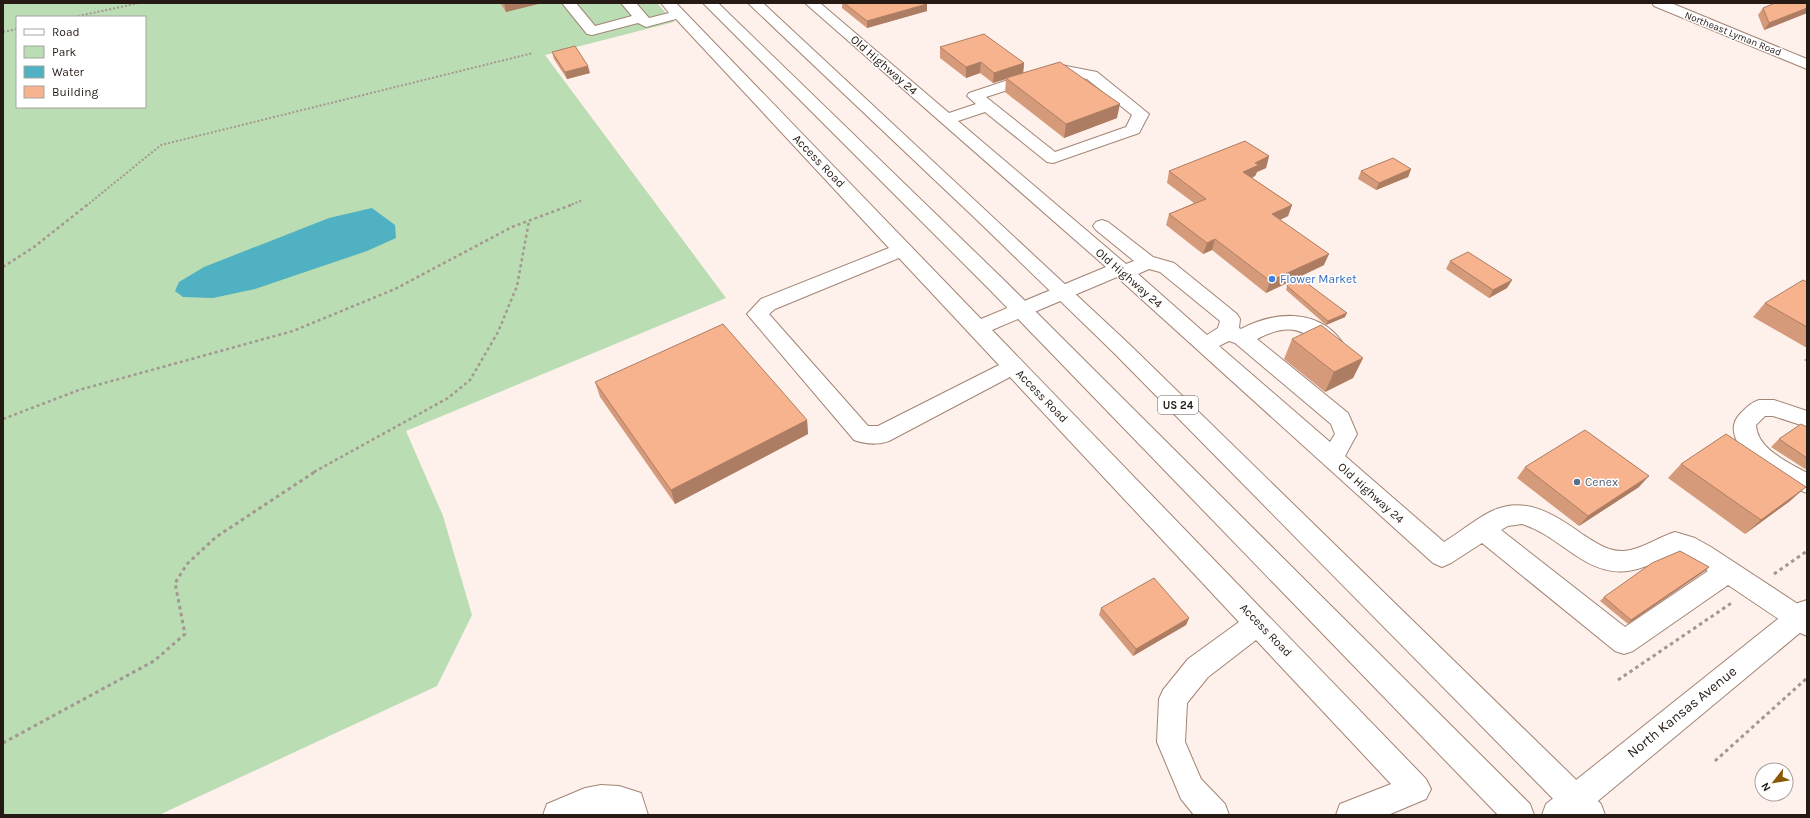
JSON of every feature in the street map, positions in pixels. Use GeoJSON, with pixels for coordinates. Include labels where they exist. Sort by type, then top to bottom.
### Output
{"type":"FeatureCollection","features":[{"type":"Feature","properties":{"kind":"main road"},"geometry":{"type":"LineString","coordinates":[[569,3],[592,31],[642,18]]}},
{"type":"Feature","properties":{"kind":"main road"},"geometry":{"type":"LineString","coordinates":[[628,3],[646,23],[674,9]]}},
{"type":"Feature","properties":{"kind":"main road"},"geometry":{"type":"LineString","coordinates":[[710,3],[1022,310],[1219,513],[1519,815]]}},
{"type":"Feature","properties":{"kind":"main road","name":"US 24"},"geometry":{"type":"LineString","coordinates":[[755,3],[1063,292],[1574,810]]}},
{"type":"Feature","properties":{"kind":"main road","name":"Old Highway 24"},"geometry":{"type":"LineString","coordinates":[[812,3],[1122,271],[1442,556],[1482,530]]}},
{"type":"Feature","properties":{"kind":"main road","name":"Northeast Lyman Road"},"geometry":{"type":"LineString","coordinates":[[1659,3],[1804,61]]}},
{"type":"Feature","properties":{"kind":"main road","name":"Access Road"},"geometry":{"type":"LineString","coordinates":[[674,9],[1416,789],[1351,815]]}},
{"type":"Feature","properties":{"kind":"main road"},"geometry":{"type":"LineString","coordinates":[[1056,69],[1092,75],[1141,114],[1133,130],[1053,158],[987,106],[975,96],[1056,69]]}},
{"type":"Feature","properties":{"kind":"main road"},"geometry":{"type":"LineString","coordinates":[[947,119],[987,106]]}},
{"type":"Feature","properties":{"kind":"main road"},"geometry":{"type":"LineString","coordinates":[[1102,226],[1147,262],[1167,267],[1230,320],[1235,335],[1340,419],[1346,434],[1332,458]]}},
{"type":"Feature","properties":{"kind":"main road"},"geometry":{"type":"LineString","coordinates":[[1101,253],[1122,243]]}},
{"type":"Feature","properties":{"kind":"main road"},"geometry":{"type":"LineString","coordinates":[[903,249],[768,304],[757,314],[862,434],[881,435],[1014,366]]}},
{"type":"Feature","properties":{"kind":"main road"},"geometry":{"type":"LineString","coordinates":[[978,328],[1063,292],[1147,262]]}},
{"type":"Feature","properties":{"kind":"main road"},"geometry":{"type":"LineString","coordinates":[[1204,345],[1266,324],[1291,321],[1314,329],[1352,361]]}},
{"type":"Feature","properties":{"kind":"main road"},"geometry":{"type":"LineString","coordinates":[[1807,419],[1774,408],[1759,408],[1745,423],[1746,436],[1751,446],[1762,456],[1807,484]]}},
{"type":"Feature","properties":{"kind":"main road"},"geometry":{"type":"LineString","coordinates":[[1729,571],[1624,642],[1482,530],[1505,516],[1519,514],[1551,526],[1594,554],[1608,560],[1622,562],[1635,559],[1675,542],[1702,554],[1729,571],[1754,588],[1804,617]]}},
{"type":"Feature","properties":{"kind":"main road","name":"North Kansas Avenue"},"geometry":{"type":"LineString","coordinates":[[1574,810],[1804,617]]}},
{"type":"Feature","properties":{"kind":"main road"},"geometry":{"type":"LineString","coordinates":[[1214,815],[1191,789],[1171,742],[1173,699],[1198,668],[1258,623]]}},
{"type":"Feature","properties":{"kind":"main road"},"geometry":{"type":"LineString","coordinates":[[558,815],[584,802],[614,799],[630,804],[633,815]]}},
{"type":"Feature","properties":{"kind":"path"},"geometry":{"type":"LineString","coordinates":[[79,16],[138,3]]}},
{"type":"Feature","properties":{"kind":"path"},"geometry":{"type":"LineString","coordinates":[[3,32],[16,29]]}},
{"type":"Feature","properties":{"kind":"path"},"geometry":{"type":"LineString","coordinates":[[3,267],[34,247],[161,145],[533,53]]}},
{"type":"Feature","properties":{"kind":"path"},"geometry":{"type":"LineString","coordinates":[[3,419],[79,390],[293,331],[395,289],[512,227],[583,200]]}},
{"type":"Feature","properties":{"kind":"path"},"geometry":{"type":"LineString","coordinates":[[3,743],[154,661],[185,634],[175,583],[187,564],[216,536],[316,471],[448,398],[470,380],[498,332],[517,286],[529,220]]}},
{"type":"Feature","properties":{"kind":"path"},"geometry":{"type":"LineString","coordinates":[[1618,680],[1807,551]]}},
{"type":"Feature","properties":{"kind":"path"},"geometry":{"type":"LineString","coordinates":[[1715,761],[1807,678]]}},
{"type":"Feature","properties":{"kind":"green space"},"geometry":{"type":"Polygon","coordinates":[[[3,3],[657,3],[674,22],[545,55],[726,298],[406,431],[443,516],[472,615],[437,686],[159,815],[3,815],[3,3]]]}},
{"type":"Feature","properties":{"kind":"water"},"geometry":{"type":"Polygon","coordinates":[[[372,208],[395,225],[396,238],[367,251],[255,289],[213,298],[183,297],[175,291],[179,282],[204,267],[329,218],[372,208]]]}},
{"type":"Feature","properties":{"kind":"building"},"geometry":{"type":"Polygon","coordinates":[[[844,3],[926,3],[927,4],[867,21],[844,3]]]}},
{"type":"Feature","properties":{"kind":"building"},"geometry":{"type":"Polygon","coordinates":[[[1775,3],[1807,3],[1807,8],[1769,23],[1763,8],[1775,3]]]}},
{"type":"Feature","properties":{"kind":"building"},"geometry":{"type":"Polygon","coordinates":[[[984,34],[1024,63],[994,73],[981,62],[966,67],[940,47],[984,34]]]}},
{"type":"Feature","properties":{"kind":"building"},"geometry":{"type":"Polygon","coordinates":[[[575,46],[588,66],[565,72],[552,52],[575,46]]]}},
{"type":"Feature","properties":{"kind":"building"},"geometry":{"type":"Polygon","coordinates":[[[1060,62],[1120,104],[1066,124],[1006,78],[1060,62]]]}},
{"type":"Feature","properties":{"kind":"building"},"geometry":{"type":"Polygon","coordinates":[[[1245,141],[1269,156],[1255,163],[1259,165],[1243,172],[1292,205],[1272,214],[1329,254],[1270,281],[1215,239],[1207,243],[1169,214],[1206,199],[1169,171],[1245,141]]]}},
{"type":"Feature","properties":{"kind":"building"},"geometry":{"type":"Polygon","coordinates":[[[1393,158],[1411,169],[1379,183],[1361,171],[1393,158]]]}},
{"type":"Feature","properties":{"kind":"building"},"geometry":{"type":"Polygon","coordinates":[[[1468,252],[1512,280],[1493,290],[1450,261],[1468,252]]]}},
{"type":"Feature","properties":{"kind":"building"},"geometry":{"type":"Polygon","coordinates":[[[1296,275],[1347,313],[1328,321],[1287,286],[1296,275]]]}},
{"type":"Feature","properties":{"kind":"building"},"geometry":{"type":"Polygon","coordinates":[[[1803,280],[1807,282],[1807,327],[1765,303],[1803,280]]]}},
{"type":"Feature","properties":{"kind":"building"},"geometry":{"type":"Polygon","coordinates":[[[723,324],[807,420],[671,490],[595,382],[723,324]]]}},
{"type":"Feature","properties":{"kind":"building"},"geometry":{"type":"Polygon","coordinates":[[[1321,325],[1363,358],[1334,372],[1292,339],[1321,325]]]}},
{"type":"Feature","properties":{"kind":"building"},"geometry":{"type":"Polygon","coordinates":[[[1801,424],[1807,427],[1807,458],[1779,439],[1801,424]]]}},
{"type":"Feature","properties":{"kind":"building","name":"Cenex"},"geometry":{"type":"Polygon","coordinates":[[[1585,430],[1649,476],[1588,516],[1525,467],[1585,430]]]}},
{"type":"Feature","properties":{"kind":"building"},"geometry":{"type":"Polygon","coordinates":[[[1726,434],[1806,487],[1761,520],[1681,464],[1726,434]]]}},
{"type":"Feature","properties":{"kind":"building"},"geometry":{"type":"Polygon","coordinates":[[[1680,551],[1709,567],[1631,620],[1604,597],[1652,563],[1680,551]]]}},
{"type":"Feature","properties":{"kind":"building"},"geometry":{"type":"Polygon","coordinates":[[[1154,578],[1189,618],[1136,649],[1101,608],[1154,578]]]}},
{"type":"Feature","properties":{"kind":"place","name":"Flower Market"},"geometry":{"type":"Point","coordinates":[1272,279]}},
{"type":"Feature","properties":{"kind":"place","name":"Cenex"},"geometry":{"type":"Point","coordinates":[1577,482]}}]}
